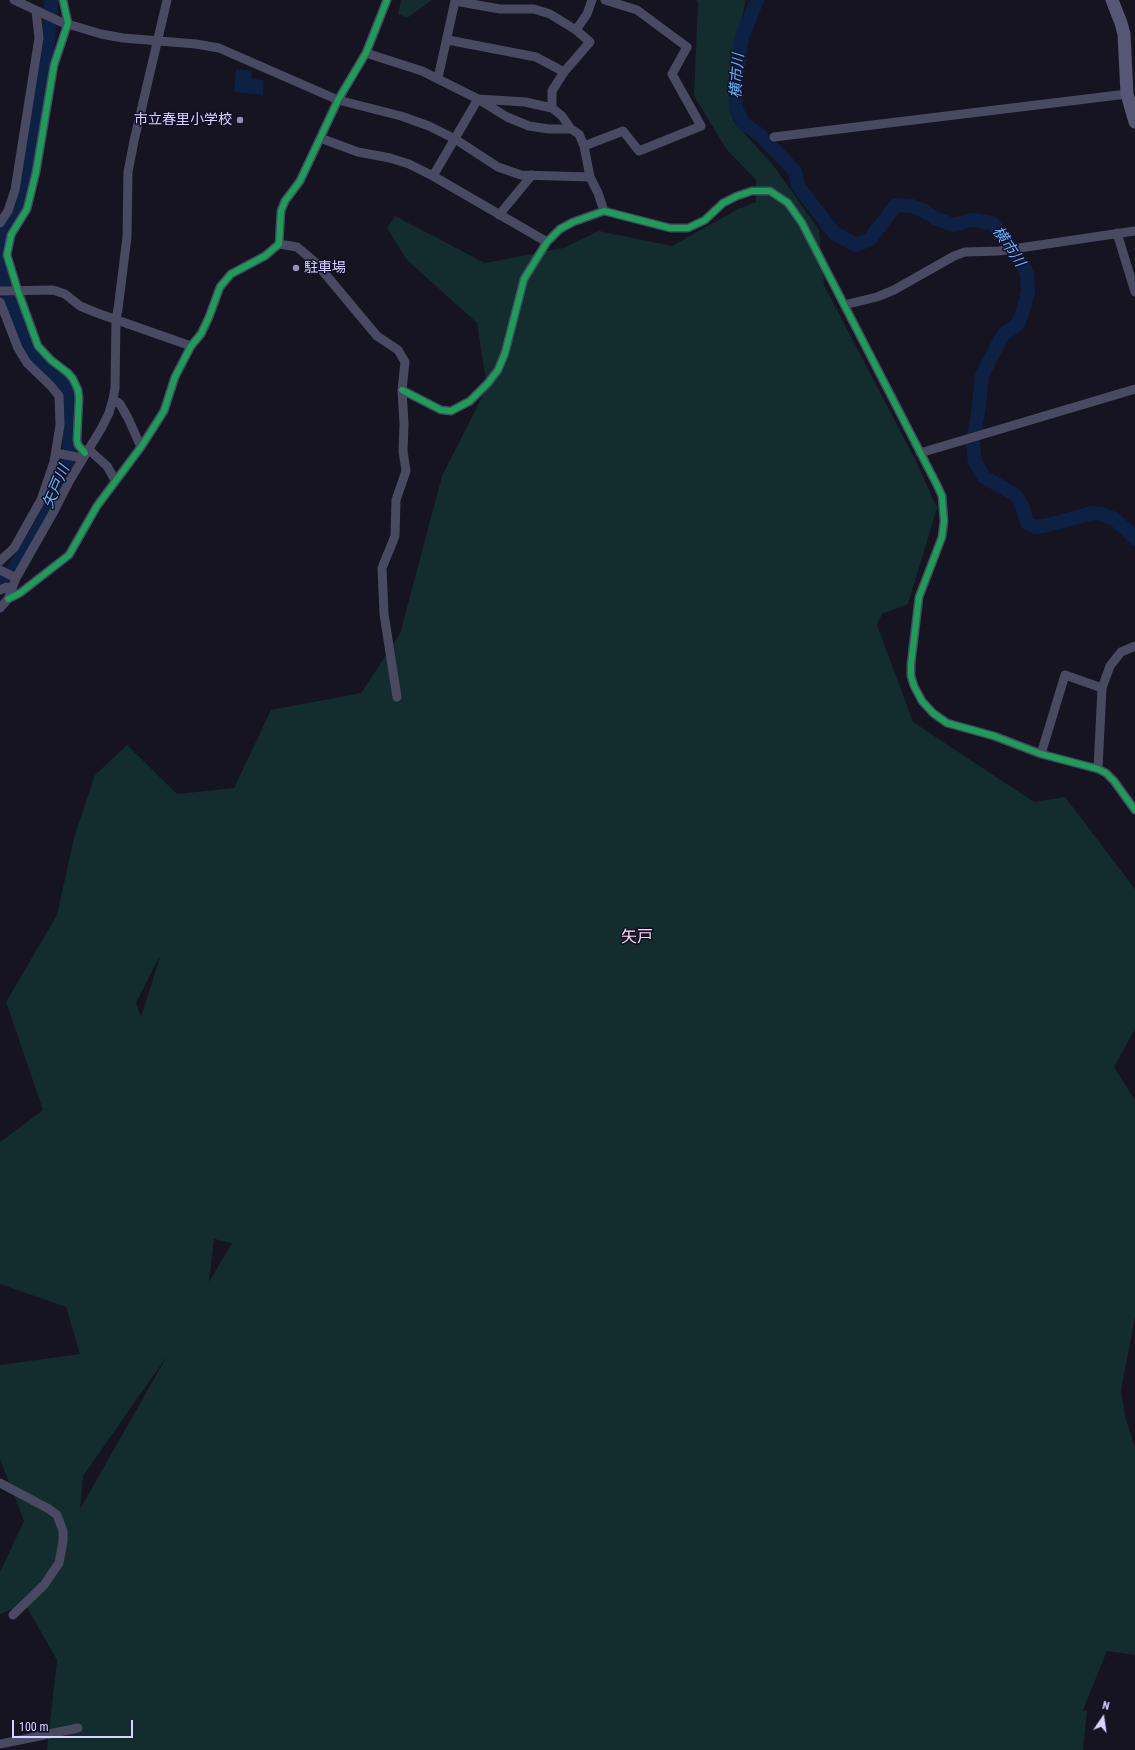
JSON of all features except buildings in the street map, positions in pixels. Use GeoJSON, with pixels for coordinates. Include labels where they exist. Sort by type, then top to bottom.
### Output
{"type":"FeatureCollection","features":[{"type":"Feature","properties":{"kind":"street"},"geometry":{"type":"LineString","coordinates":[[14,0],[36,11],[64,22],[101,34],[196,44],[218,48],[338,100],[401,116],[429,126],[455,139],[498,167],[521,175],[590,177]]}},
{"type":"Feature","properties":{"kind":"street"},"geometry":{"type":"LineString","coordinates":[[63,0],[64,22],[54,65],[36,172],[27,209],[11,235],[7,255],[38,346],[51,360],[68,374],[78,390],[80,398],[77,440],[78,445],[85,453],[107,466],[115,480]]}},
{"type":"Feature","properties":{"kind":"street"},"geometry":{"type":"LineString","coordinates":[[8,599],[16,578],[106,418],[114,398],[116,319],[127,237],[128,172],[167,0]]}},
{"type":"Feature","properties":{"kind":"street"},"geometry":{"type":"LineString","coordinates":[[0,608],[8,599],[20,593],[69,555],[96,506],[141,447],[164,411],[175,377],[190,346],[201,334],[220,287],[231,274],[265,256],[279,244],[280,211],[285,201],[300,181],[338,100],[366,53],[387,0]]}},
{"type":"Feature","properties":{"kind":"street"},"geometry":{"type":"LineString","coordinates":[[576,30],[587,14],[592,0]]}},
{"type":"Feature","properties":{"kind":"street"},"geometry":{"type":"LineString","coordinates":[[584,146],[623,131],[639,151],[701,126],[672,74],[687,47],[637,10],[605,0]]}},
{"type":"Feature","properties":{"kind":"street"},"geometry":{"type":"LineString","coordinates":[[1112,0],[1124,34],[1127,94],[1135,122]]}},
{"type":"Feature","properties":{"kind":"street"},"geometry":{"type":"LineString","coordinates":[[438,78],[448,40],[455,1],[500,9],[534,5],[576,30],[590,42],[564,72],[552,91],[552,108]]}},
{"type":"Feature","properties":{"kind":"street"},"geometry":{"type":"LineString","coordinates":[[0,223],[8,211],[15,190],[39,38],[36,11]]}},
{"type":"Feature","properties":{"kind":"street"},"geometry":{"type":"LineString","coordinates":[[448,40],[536,57],[564,72]]}},
{"type":"Feature","properties":{"kind":"street"},"geometry":{"type":"LineString","coordinates":[[366,53],[422,71],[438,78],[478,99],[507,117],[529,126],[549,129],[571,129]]}},
{"type":"Feature","properties":{"kind":"street"},"geometry":{"type":"LineString","coordinates":[[774,137],[1127,94]]}},
{"type":"Feature","properties":{"kind":"street"},"geometry":{"type":"LineString","coordinates":[[478,99],[525,102],[552,108],[562,116],[571,129],[579,134],[584,146],[590,177],[598,193],[604,211]]}},
{"type":"Feature","properties":{"kind":"street"},"geometry":{"type":"LineString","coordinates":[[433,176],[478,99]]}},
{"type":"Feature","properties":{"kind":"street"},"geometry":{"type":"LineString","coordinates":[[320,138],[358,152],[390,158],[409,164],[433,176],[547,242]]}},
{"type":"Feature","properties":{"kind":"street"},"geometry":{"type":"LineString","coordinates":[[499,215],[532,175]]}},
{"type":"Feature","properties":{"kind":"street"},"geometry":{"type":"LineString","coordinates":[[402,390],[441,410],[451,411],[470,401],[488,383],[498,370],[505,353],[524,279],[547,242],[560,228],[604,211],[670,228],[688,228],[704,220],[723,203],[737,196],[752,191],[770,191],[788,203],[802,223],[942,496],[944,521],[942,537],[923,582],[919,597],[911,664],[911,676],[914,686],[922,701],[933,713],[948,723],[994,736],[1042,754],[1098,769],[1110,776],[1135,810]]}},
{"type":"Feature","properties":{"kind":"street"},"geometry":{"type":"LineString","coordinates":[[844,305],[877,297],[954,256],[965,252],[999,251],[1135,231]]}},
{"type":"Feature","properties":{"kind":"street"},"geometry":{"type":"LineString","coordinates":[[1117,233],[1135,292]]}},
{"type":"Feature","properties":{"kind":"street"},"geometry":{"type":"LineString","coordinates":[[279,244],[297,247],[316,263],[377,336],[398,350],[404,362],[402,390],[404,424],[403,451],[406,471],[396,500],[395,536],[382,568],[384,614],[397,697]]}},
{"type":"Feature","properties":{"kind":"street"},"geometry":{"type":"LineString","coordinates":[[0,291],[53,290],[65,294],[80,306],[190,346]]}},
{"type":"Feature","properties":{"kind":"street"},"geometry":{"type":"LineString","coordinates":[[0,302],[18,348],[27,363],[52,386],[58,396],[60,425],[56,452],[41,500],[14,548],[0,561]]}},
{"type":"Feature","properties":{"kind":"street"},"geometry":{"type":"LineString","coordinates":[[920,453],[1135,389]]}},
{"type":"Feature","properties":{"kind":"street"},"geometry":{"type":"LineString","coordinates":[[114,398],[120,404],[128,418],[141,447]]}},
{"type":"Feature","properties":{"kind":"street"},"geometry":{"type":"LineString","coordinates":[[56,452],[85,453]]}},
{"type":"Feature","properties":{"kind":"street"},"geometry":{"type":"LineString","coordinates":[[0,570],[16,578]]}},
{"type":"Feature","properties":{"kind":"street"},"geometry":{"type":"LineString","coordinates":[[0,590],[7,587],[11,589]]}},
{"type":"Feature","properties":{"kind":"street"},"geometry":{"type":"LineString","coordinates":[[1098,769],[1102,688],[1110,666],[1121,652],[1135,646]]}},
{"type":"Feature","properties":{"kind":"street"},"geometry":{"type":"LineString","coordinates":[[1042,754],[1065,676],[1102,688]]}},
{"type":"Feature","properties":{"kind":"street"},"geometry":{"type":"LineString","coordinates":[[0,1483],[56,1515],[63,1531],[63,1541],[58,1563],[44,1585],[13,1615]]}},
{"type":"Feature","properties":{"kind":"street"},"geometry":{"type":"LineString","coordinates":[[0,1744],[78,1728]]}},
{"type":"Feature","properties":{"kind":"green space"},"geometry":{"type":"Polygon","coordinates":[[[401,0],[432,0],[407,18],[398,14],[401,0]]]}},
{"type":"Feature","properties":{"kind":"green space"},"geometry":{"type":"Polygon","coordinates":[[[696,0],[746,0],[729,74],[733,121],[773,165],[819,230],[824,285],[917,463],[937,508],[908,604],[882,614],[877,625],[913,722],[1034,802],[1065,797],[1135,889],[1135,1029],[1114,1067],[1135,1100],[1135,1317],[1121,1390],[1125,1416],[1135,1448],[1135,1655],[1107,1651],[1083,1710],[1087,1711],[1083,1750],[47,1750],[57,1660],[25,1604],[0,1614],[0,1572],[24,1521],[0,1459],[0,1365],[80,1354],[66,1307],[0,1284],[0,1142],[43,1110],[6,1002],[57,915],[74,838],[95,775],[127,745],[177,794],[234,788],[271,710],[361,693],[400,634],[442,476],[487,387],[477,323],[407,260],[387,228],[395,216],[485,263],[563,248],[599,231],[672,246],[738,209],[756,202],[756,180],[727,150],[694,96],[698,2],[696,0]],[[160,957],[136,1003],[141,1017],[160,957]],[[214,1239],[209,1282],[232,1243],[214,1239]],[[167,1356],[83,1476],[80,1509],[167,1356]]]}},
{"type":"Feature","properties":{"kind":"water"},"geometry":{"type":"Polygon","coordinates":[[[236,69],[252,71],[251,79],[264,80],[263,95],[234,92],[236,69]]]}},
{"type":"Feature","properties":{"kind":"waterway","name":"矢戸川"},"geometry":{"type":"LineString","coordinates":[[0,579],[14,569],[39,529],[57,493],[69,459],[71,404],[66,386],[33,357],[1,277],[1,246],[8,229],[22,207],[46,61],[51,0]]}},
{"type":"Feature","properties":{"kind":"waterway","name":"横市川"},"geometry":{"type":"LineString","coordinates":[[757,0],[742,37],[735,87],[736,109],[744,124],[760,135],[795,171],[798,186],[834,233],[856,245],[870,239],[896,205],[912,206],[937,219],[953,225],[972,220],[992,223],[1009,244],[1024,267],[1027,274],[1028,292],[1018,324],[1003,335],[982,375],[973,443],[975,462],[984,477],[1016,495],[1023,508],[1027,523],[1035,527],[1092,513],[1102,514],[1114,519],[1135,539]]}},
{"type":"Feature","properties":{"kind":"cycle path"},"geometry":{"type":"LineString","coordinates":[[63,0],[68,23],[54,65],[36,172],[27,209],[11,235],[7,255],[38,346],[51,360],[68,373],[73,379],[78,390],[77,440],[78,445],[85,453]]}},
{"type":"Feature","properties":{"kind":"cycle path"},"geometry":{"type":"LineString","coordinates":[[8,599],[20,593],[69,555],[97,506],[141,447],[164,411],[175,377],[191,346],[201,334],[220,287],[231,274],[265,256],[279,244],[281,211],[285,201],[300,181],[338,100],[366,53],[387,0]]}},
{"type":"Feature","properties":{"kind":"cycle path"},"geometry":{"type":"LineString","coordinates":[[402,390],[441,410],[451,411],[470,401],[488,383],[498,370],[505,353],[524,279],[547,242],[560,229],[573,222],[604,211],[670,228],[688,228],[705,220],[723,203],[737,196],[752,191],[770,191],[788,203],[802,223],[942,496],[944,521],[942,537],[919,597],[911,664],[911,676],[914,686],[922,701],[933,713],[947,723],[994,736],[1041,754],[1098,769],[1106,773],[1114,781],[1135,810]]}},
{"type":"Feature","properties":{"kind":"place","name":"市立春里小学校"},"geometry":{"type":"Point","coordinates":[240,120]}},
{"type":"Feature","properties":{"kind":"place","name":"駐車場"},"geometry":{"type":"Point","coordinates":[296,268]}},
{"type":"Feature","properties":{"kind":"district","name":"矢戸"},"geometry":{"type":"Point","coordinates":[637,938]}}]}
